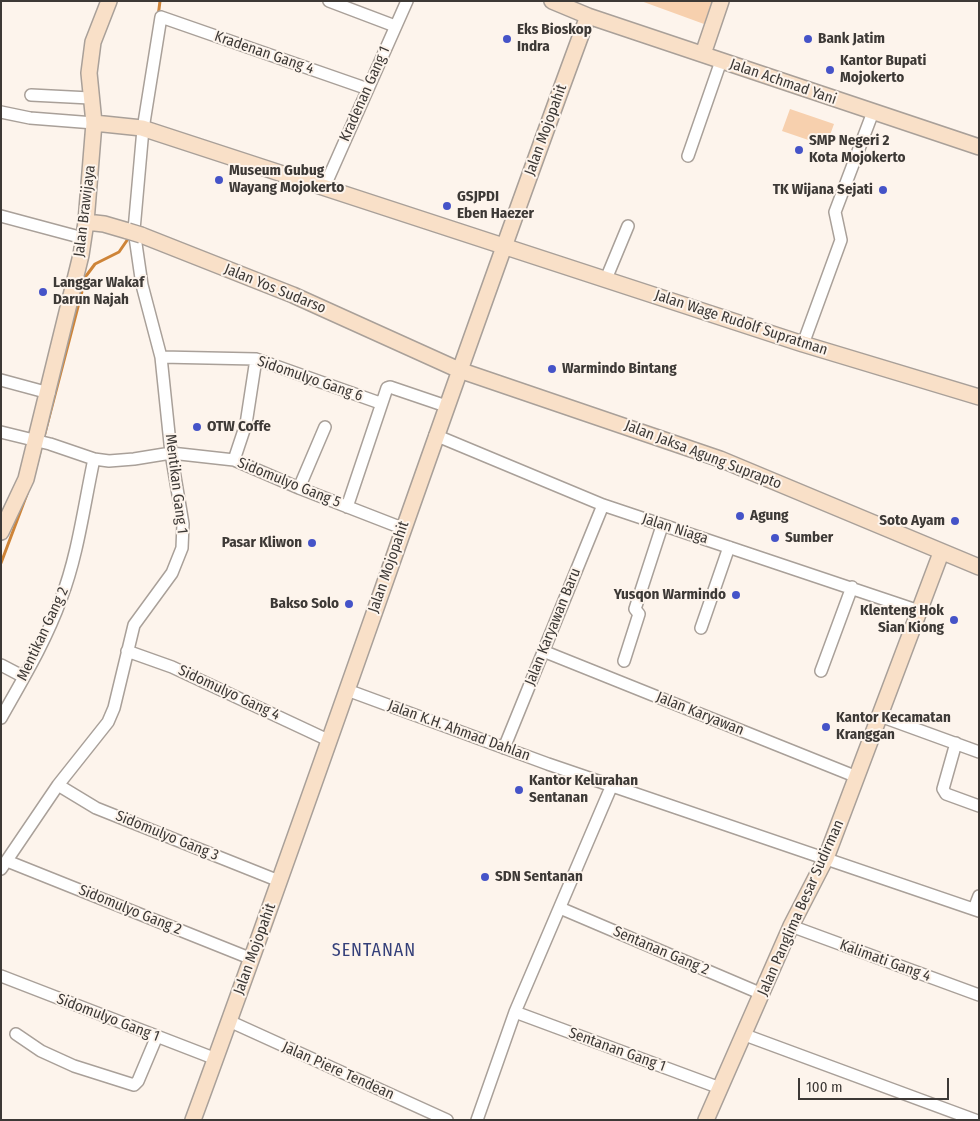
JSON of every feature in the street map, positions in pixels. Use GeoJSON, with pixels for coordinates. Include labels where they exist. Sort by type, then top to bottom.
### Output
{"type":"FeatureCollection","features":[{"type":"Feature","properties":{"kind":"street","name":"Jalan Brawijaya"},"geometry":{"type":"LineString","coordinates":[[1,532],[43,442],[49,393],[86,222],[94,123],[89,73],[92,42],[109,1]]}},
{"type":"Feature","properties":{"kind":"street"},"geometry":{"type":"LineString","coordinates":[[329,1],[395,26]]}},
{"type":"Feature","properties":{"kind":"street","name":"Kradenan Gang 1"},"geometry":{"type":"LineString","coordinates":[[324,188],[407,1]]}},
{"type":"Feature","properties":{"kind":"street","name":"Jalan Achmad Yani"},"geometry":{"type":"LineString","coordinates":[[552,1],[588,16],[979,147]]}},
{"type":"Feature","properties":{"kind":"street"},"geometry":{"type":"LineString","coordinates":[[703,54],[721,1]]}},
{"type":"Feature","properties":{"kind":"street","name":"Jalan Mojopahit"},"geometry":{"type":"LineString","coordinates":[[193,1120],[252,959],[435,435],[588,16]]}},
{"type":"Feature","properties":{"kind":"street","name":"Kradenan Gang 4"},"geometry":{"type":"LineString","coordinates":[[161,17],[368,89]]}},
{"type":"Feature","properties":{"kind":"street","name":"Mentikan Gang 1"},"geometry":{"type":"LineString","coordinates":[[4,865],[58,785],[108,722],[114,708],[134,625],[172,573],[182,548],[183,524],[171,453],[161,357],[142,285],[134,232],[141,128],[161,17]]}},
{"type":"Feature","properties":{"kind":"street"},"geometry":{"type":"LineString","coordinates":[[688,156],[721,60]]}},
{"type":"Feature","properties":{"kind":"street"},"geometry":{"type":"LineString","coordinates":[[31,95],[90,98]]}},
{"type":"Feature","properties":{"kind":"street"},"geometry":{"type":"LineString","coordinates":[[1,112],[30,118],[94,123]]}},
{"type":"Feature","properties":{"kind":"street"},"geometry":{"type":"LineString","coordinates":[[803,344],[841,240],[835,212],[873,112]]}},
{"type":"Feature","properties":{"kind":"street","name":"Jalan Wage Rudolf Supratman"},"geometry":{"type":"LineString","coordinates":[[94,123],[141,128],[803,344],[979,397]]}},
{"type":"Feature","properties":{"kind":"street"},"geometry":{"type":"LineString","coordinates":[[1,216],[83,238]]}},
{"type":"Feature","properties":{"kind":"street","name":"Jalan Yos Sudarso"},"geometry":{"type":"LineString","coordinates":[[86,222],[104,224],[134,232],[301,299],[459,370]]}},
{"type":"Feature","properties":{"kind":"street"},"geometry":{"type":"LineString","coordinates":[[606,279],[628,226]]}},
{"type":"Feature","properties":{"kind":"street","name":"Sidomulyo Gang 6"},"geometry":{"type":"LineString","coordinates":[[161,357],[256,359],[380,403],[385,389],[390,387],[446,406]]}},
{"type":"Feature","properties":{"kind":"street"},"geometry":{"type":"LineString","coordinates":[[234,460],[246,424],[256,359]]}},
{"type":"Feature","properties":{"kind":"street","name":"Jalan Jaksa Agung Suprapto"},"geometry":{"type":"LineString","coordinates":[[459,370],[720,459],[979,567]]}},
{"type":"Feature","properties":{"kind":"street"},"geometry":{"type":"LineString","coordinates":[[1,380],[49,393]]}},
{"type":"Feature","properties":{"kind":"street"},"geometry":{"type":"LineString","coordinates":[[347,507],[380,403]]}},
{"type":"Feature","properties":{"kind":"street"},"geometry":{"type":"LineString","coordinates":[[299,488],[325,426]]}},
{"type":"Feature","properties":{"kind":"street","name":"Sidomulyo Gang 5"},"geometry":{"type":"LineString","coordinates":[[1,432],[43,442],[94,459],[134,459],[171,453],[234,460],[299,488],[402,528]]}},
{"type":"Feature","properties":{"kind":"street","name":"Jalan Niaga"},"geometry":{"type":"LineString","coordinates":[[435,435],[603,505],[919,611]]}},
{"type":"Feature","properties":{"kind":"street","name":"Mentikan Gang 2"},"geometry":{"type":"LineString","coordinates":[[1,718],[24,677],[62,598],[73,559],[94,459]]}},
{"type":"Feature","properties":{"kind":"street","name":"Jalan Karyawan Baru"},"geometry":{"type":"LineString","coordinates":[[504,748],[603,505]]}},
{"type":"Feature","properties":{"kind":"street"},"geometry":{"type":"LineString","coordinates":[[624,661],[638,614],[635,609],[662,526]]}},
{"type":"Feature","properties":{"kind":"street"},"geometry":{"type":"LineString","coordinates":[[701,628],[729,547]]}},
{"type":"Feature","properties":{"kind":"street","name":"Jalan Panglima Besar Sudirman"},"geometry":{"type":"LineString","coordinates":[[706,1120],[745,1035],[790,926],[826,858],[941,552]]}},
{"type":"Feature","properties":{"kind":"street"},"geometry":{"type":"LineString","coordinates":[[821,671],[852,587]]}},
{"type":"Feature","properties":{"kind":"street","name":"Sidomulyo Gang 4"},"geometry":{"type":"LineString","coordinates":[[127,651],[172,667],[328,740]]}},
{"type":"Feature","properties":{"kind":"street","name":"Jalan Karyawan"},"geometry":{"type":"LineString","coordinates":[[543,651],[857,777]]}},
{"type":"Feature","properties":{"kind":"street"},"geometry":{"type":"LineString","coordinates":[[1,665],[24,677]]}},
{"type":"Feature","properties":{"kind":"street","name":"Jalan K.H. Ahmad Dahlan"},"geometry":{"type":"LineString","coordinates":[[347,690],[504,748],[976,910]]}},
{"type":"Feature","properties":{"kind":"street"},"geometry":{"type":"LineString","coordinates":[[880,716],[979,752]]}},
{"type":"Feature","properties":{"kind":"street"},"geometry":{"type":"LineString","coordinates":[[956,743],[943,789],[946,794],[979,806]]}},
{"type":"Feature","properties":{"kind":"street","name":"Sidomulyo Gang 3"},"geometry":{"type":"LineString","coordinates":[[58,785],[96,808],[279,881]]}},
{"type":"Feature","properties":{"kind":"street"},"geometry":{"type":"LineString","coordinates":[[477,1120],[515,1012],[612,785]]}},
{"type":"Feature","properties":{"kind":"street","name":"Sidomulyo Gang 2"},"geometry":{"type":"LineString","coordinates":[[4,865],[252,959]]}},
{"type":"Feature","properties":{"kind":"street"},"geometry":{"type":"LineString","coordinates":[[976,910],[979,896]]}},
{"type":"Feature","properties":{"kind":"street","name":"Sentanan Gang 2"},"geometry":{"type":"LineString","coordinates":[[560,908],[762,994]]}},
{"type":"Feature","properties":{"kind":"street","name":"Kalimati Gang 4"},"geometry":{"type":"LineString","coordinates":[[790,926],[979,995]]}},
{"type":"Feature","properties":{"kind":"street","name":"Sidomulyo Gang 1"},"geometry":{"type":"LineString","coordinates":[[1,976],[216,1059]]}},
{"type":"Feature","properties":{"kind":"street","name":"Sentanan Gang 1"},"geometry":{"type":"LineString","coordinates":[[515,1012],[720,1088]]}},
{"type":"Feature","properties":{"kind":"street","name":"Jalan Piere Tendean"},"geometry":{"type":"LineString","coordinates":[[229,1022],[447,1120]]}},
{"type":"Feature","properties":{"kind":"street"},"geometry":{"type":"LineString","coordinates":[[16,1034],[41,1051],[74,1066],[134,1085],[138,1082],[157,1036]]}},
{"type":"Feature","properties":{"kind":"street"},"geometry":{"type":"LineString","coordinates":[[745,1035],[975,1120]]}},
{"type":"Feature","properties":{"kind":"shaded area"},"geometry":{"type":"Polygon","coordinates":[[[641,1],[712,1],[704,24],[641,1]]]}},
{"type":"Feature","properties":{"kind":"shaded area"},"geometry":{"type":"Polygon","coordinates":[[[790,109],[834,124],[826,146],[782,131],[790,109]]]}},
{"type":"Feature","properties":{"kind":"waterway"},"geometry":{"type":"LineString","coordinates":[[158,17],[160,1]]}},
{"type":"Feature","properties":{"kind":"waterway"},"geometry":{"type":"LineString","coordinates":[[35,471],[86,276],[95,264],[119,252],[130,236]]}},
{"type":"Feature","properties":{"kind":"waterway"},"geometry":{"type":"LineString","coordinates":[[1,563],[27,494]]}},
{"type":"Feature","properties":{"kind":"place","name":"Eks Bioskop Indra"},"geometry":{"type":"Point","coordinates":[507,39]}},
{"type":"Feature","properties":{"kind":"place","name":"Bank Jatim"},"geometry":{"type":"Point","coordinates":[808,39]}},
{"type":"Feature","properties":{"kind":"place","name":"Kantor Bupati Mojokerto"},"geometry":{"type":"Point","coordinates":[830,70]}},
{"type":"Feature","properties":{"kind":"place","name":"SMP Negeri 2 Kota Mojokerto"},"geometry":{"type":"Point","coordinates":[799,150]}},
{"type":"Feature","properties":{"kind":"place","name":"Museum Gubug Wayang Mojokerto"},"geometry":{"type":"Point","coordinates":[219,180]}},
{"type":"Feature","properties":{"kind":"place","name":"TK Wijana Sejati"},"geometry":{"type":"Point","coordinates":[883,190]}},
{"type":"Feature","properties":{"kind":"place","name":"GSJPDI Eben Haezer"},"geometry":{"type":"Point","coordinates":[447,206]}},
{"type":"Feature","properties":{"kind":"place","name":"Langgar Wakaf Darun Najah"},"geometry":{"type":"Point","coordinates":[43,292]}},
{"type":"Feature","properties":{"kind":"place","name":"Warmindo Bintang"},"geometry":{"type":"Point","coordinates":[552,369]}},
{"type":"Feature","properties":{"kind":"place","name":"OTW Coffe"},"geometry":{"type":"Point","coordinates":[197,427]}},
{"type":"Feature","properties":{"kind":"place","name":"Agung"},"geometry":{"type":"Point","coordinates":[740,516]}},
{"type":"Feature","properties":{"kind":"place","name":"Soto Ayam"},"geometry":{"type":"Point","coordinates":[955,521]}},
{"type":"Feature","properties":{"kind":"place","name":"Sumber"},"geometry":{"type":"Point","coordinates":[775,538]}},
{"type":"Feature","properties":{"kind":"place","name":"Pasar Kliwon"},"geometry":{"type":"Point","coordinates":[312,543]}},
{"type":"Feature","properties":{"kind":"place","name":"Yusqon Warmindo"},"geometry":{"type":"Point","coordinates":[736,595]}},
{"type":"Feature","properties":{"kind":"place","name":"Bakso Solo"},"geometry":{"type":"Point","coordinates":[349,604]}},
{"type":"Feature","properties":{"kind":"place","name":"Klenteng Hok Sian Kiong"},"geometry":{"type":"Point","coordinates":[954,620]}},
{"type":"Feature","properties":{"kind":"place","name":"Kantor Kecamatan Kranggan"},"geometry":{"type":"Point","coordinates":[826,727]}},
{"type":"Feature","properties":{"kind":"place","name":"Kantor Kelurahan Sentanan"},"geometry":{"type":"Point","coordinates":[519,790]}},
{"type":"Feature","properties":{"kind":"place","name":"SDN Sentanan"},"geometry":{"type":"Point","coordinates":[485,877]}},
{"type":"Feature","properties":{"kind":"district","name":"SENTANAN"},"geometry":{"type":"Point","coordinates":[374,951]}}]}
